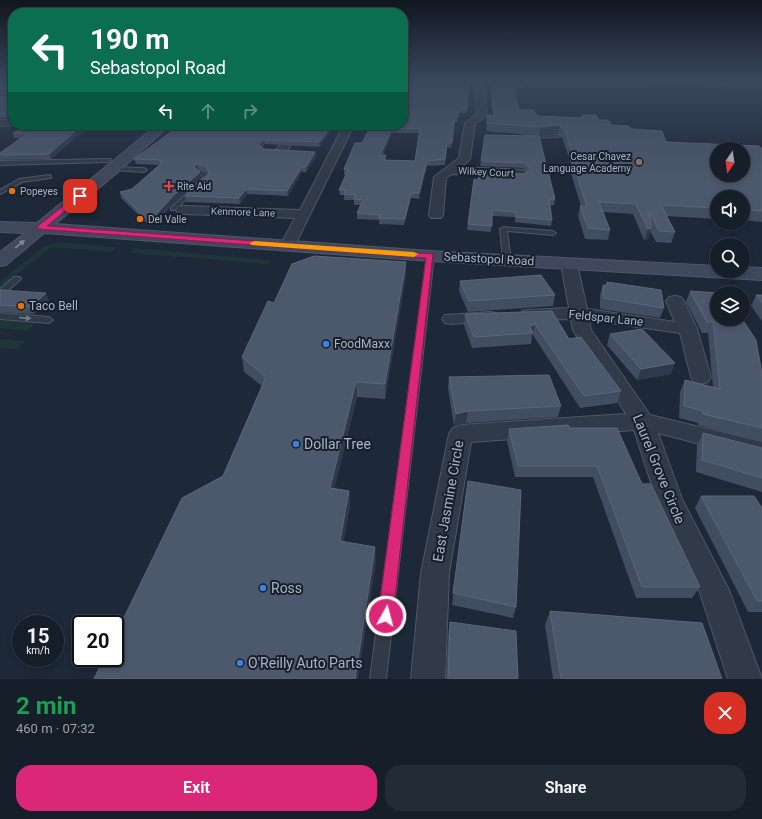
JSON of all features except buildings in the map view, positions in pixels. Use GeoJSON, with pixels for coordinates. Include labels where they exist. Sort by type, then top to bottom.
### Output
{"type":"FeatureCollection","features":[{"type":"Feature","properties":{"kind":"main road"},"geometry":{"type":"LineString","coordinates":[[0,243],[154,130]]}},
{"type":"Feature","properties":{"kind":"main road"},"geometry":{"type":"LineString","coordinates":[[0,261],[40,228],[113,160]]}},
{"type":"Feature","properties":{"kind":"main road","name":"Sebastopol Road"},"geometry":{"type":"LineString","coordinates":[[0,227],[40,228],[430,256],[762,274]]}},
{"type":"Feature","properties":{"kind":"street"},"geometry":{"type":"LineString","coordinates":[[436,215],[440,177],[464,159],[473,135],[470,123],[482,115],[482,113]]}},
{"type":"Feature","properties":{"kind":"street"},"geometry":{"type":"LineString","coordinates":[[288,246],[346,130]]}},
{"type":"Feature","properties":{"kind":"street"},"geometry":{"type":"LineString","coordinates":[[280,148],[296,151]]}},
{"type":"Feature","properties":{"kind":"street"},"geometry":{"type":"LineString","coordinates":[[319,152],[335,153]]}},
{"type":"Feature","properties":{"kind":"street","name":"Wilkey Court"},"geometry":{"type":"LineString","coordinates":[[449,170],[522,174]]}},
{"type":"Feature","properties":{"kind":"street","name":"Kenmore Lane"},"geometry":{"type":"LineString","coordinates":[[178,209],[303,214]]}},
{"type":"Feature","properties":{"kind":"street","name":"Laurel Grove Circle"},"geometry":{"type":"LineString","coordinates":[[569,264],[582,330],[642,421],[670,501],[714,590],[745,679]]}},
{"type":"Feature","properties":{"kind":"street"},"geometry":{"type":"LineString","coordinates":[[675,301],[688,329],[701,377]]}},
{"type":"Feature","properties":{"kind":"street","name":"Feldspar Lane"},"geometry":{"type":"LineString","coordinates":[[451,319],[579,313],[688,329]]}},
{"type":"Feature","properties":{"kind":"street"},"geometry":{"type":"LineString","coordinates":[[642,421],[762,451]]}},
{"type":"Feature","properties":{"kind":"street","name":"East Jasmine Circle"},"geometry":{"type":"LineString","coordinates":[[428,679],[435,573],[461,434],[642,421]]}},
{"type":"Feature","properties":{"kind":"lane"},"geometry":{"type":"LineString","coordinates":[[524,137],[539,138],[556,136]]}},
{"type":"Feature","properties":{"kind":"lane"},"geometry":{"type":"LineString","coordinates":[[0,163],[113,160],[144,170]]}},
{"type":"Feature","properties":{"kind":"lane"},"geometry":{"type":"LineString","coordinates":[[178,209],[206,178],[204,174],[199,172]]}},
{"type":"Feature","properties":{"kind":"lane"},"geometry":{"type":"LineString","coordinates":[[0,192],[21,180],[49,177]]}},
{"type":"Feature","properties":{"kind":"lane"},"geometry":{"type":"LineString","coordinates":[[507,260],[503,230],[553,233]]}},
{"type":"Feature","properties":{"kind":"lane"},"geometry":{"type":"LineString","coordinates":[[378,679],[430,256]]}},
{"type":"Feature","properties":{"kind":"lane"},"geometry":{"type":"LineString","coordinates":[[0,293],[17,279]]}},
{"type":"Feature","properties":{"kind":"lane"},"geometry":{"type":"LineString","coordinates":[[0,316],[49,320]]}},
{"type":"Feature","properties":{"kind":"green space"},"geometry":{"type":"Polygon","coordinates":[[[58,242],[116,247],[111,252],[51,247],[0,289],[0,281],[43,247],[58,242]]]}},
{"type":"Feature","properties":{"kind":"green space"},"geometry":{"type":"Polygon","coordinates":[[[135,248],[269,260],[269,264],[130,253],[135,248]]]}},
{"type":"Feature","properties":{"kind":"green space"},"geometry":{"type":"Polygon","coordinates":[[[0,320],[35,323],[27,331],[0,328],[0,320]]]}},
{"type":"Feature","properties":{"kind":"green space"},"geometry":{"type":"Polygon","coordinates":[[[0,339],[26,341],[17,349],[0,348],[0,339]]]}},
{"type":"Feature","properties":{"kind":"slow traffic"},"geometry":{"type":"LineString","coordinates":[[254,243],[414,254]]}},
{"type":"Feature","properties":{"kind":"place","name":"Cesar Chavez Language Academy"},"geometry":{"type":"Point","coordinates":[639,162]}},
{"type":"Feature","properties":{"kind":"place","name":"Rite Aid"},"geometry":{"type":"Point","coordinates":[169,186]}},
{"type":"Feature","properties":{"kind":"place","name":"Popeyes"},"geometry":{"type":"Point","coordinates":[12,191]}},
{"type":"Feature","properties":{"kind":"place","name":"Del Valle"},"geometry":{"type":"Point","coordinates":[140,219]}},
{"type":"Feature","properties":{"kind":"place","name":"Taco Bell"},"geometry":{"type":"Point","coordinates":[21,306]}},
{"type":"Feature","properties":{"kind":"place","name":"FoodMaxx"},"geometry":{"type":"Point","coordinates":[326,344]}},
{"type":"Feature","properties":{"kind":"place","name":"Dollar Tree"},"geometry":{"type":"Point","coordinates":[296,444]}},
{"type":"Feature","properties":{"kind":"place","name":"Ross"},"geometry":{"type":"Point","coordinates":[263,588]}},
{"type":"Feature","properties":{"kind":"place","name":"O'Reilly Auto Parts"},"geometry":{"type":"Point","coordinates":[240,663]}},
{"type":"Feature","properties":{"kind":"route"},"geometry":{"type":"LineString","coordinates":[[80,196],[40,228],[430,256],[386,616]]}}]}
